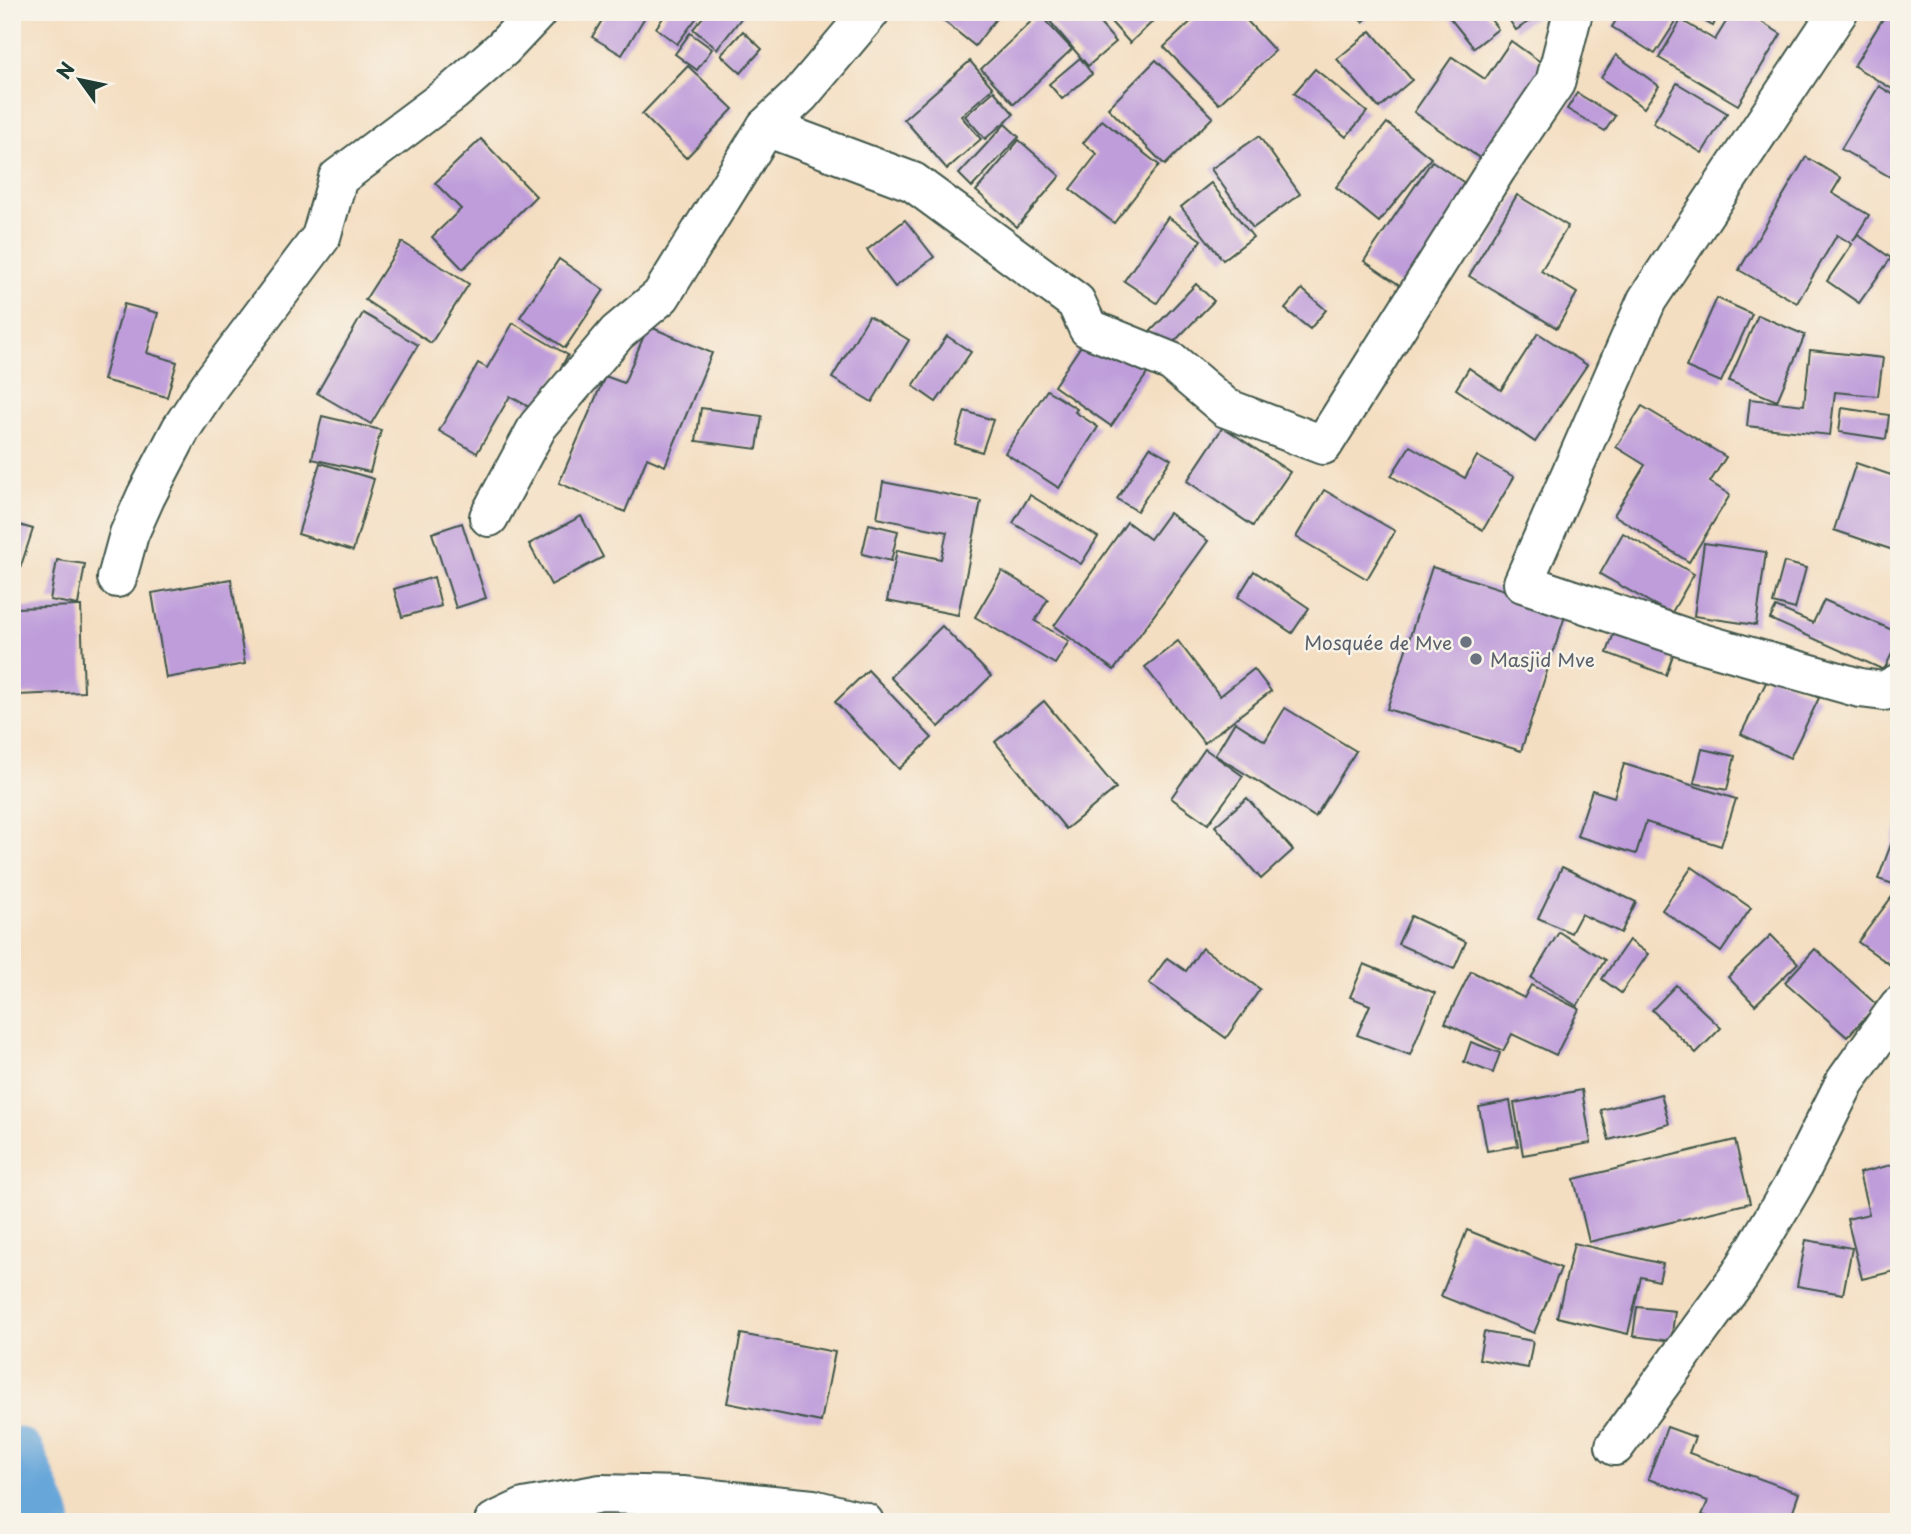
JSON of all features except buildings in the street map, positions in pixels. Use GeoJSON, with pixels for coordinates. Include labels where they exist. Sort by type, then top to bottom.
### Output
{"type":"FeatureCollection","features":[{"type":"Feature","properties":{"kind":"street"},"geometry":{"type":"LineString","coordinates":[[117,578],[129,534],[181,429],[210,385],[321,236],[338,178],[453,92],[503,48],[537,12]]}},
{"type":"Feature","properties":{"kind":"street"},"geometry":{"type":"LineString","coordinates":[[489,517],[538,426],[617,333],[661,296],[766,127],[800,95],[870,12]]}},
{"type":"Feature","properties":{"kind":"street"},"geometry":{"type":"LineString","coordinates":[[766,127],[914,182],[1076,302],[1088,328],[1172,362],[1226,408],[1323,444],[1497,168],[1555,83],[1573,12]]}},
{"type":"Feature","properties":{"kind":"street"},"geometry":{"type":"LineString","coordinates":[[1838,12],[1647,299],[1523,583],[1698,642],[1860,688],[1884,691],[1899,683]]}},
{"type":"Feature","properties":{"kind":"street"},"geometry":{"type":"LineString","coordinates":[[1615,1446],[1740,1275],[1795,1182],[1845,1082],[1899,1006]]}},
{"type":"Feature","properties":{"kind":"street"},"geometry":{"type":"LineString","coordinates":[[494,1522],[524,1508],[601,1494],[682,1496],[864,1522]]}},
{"type":"Feature","properties":{"kind":"waterway"},"geometry":{"type":"LineString","coordinates":[[12,1461],[37,1522]]}},
{"type":"Feature","properties":{"kind":"place","name":"Mosquée de Mve"},"geometry":{"type":"Point","coordinates":[1466,642]}},
{"type":"Feature","properties":{"kind":"place","name":"Masjid Mve"},"geometry":{"type":"Point","coordinates":[1476,659]}}]}
